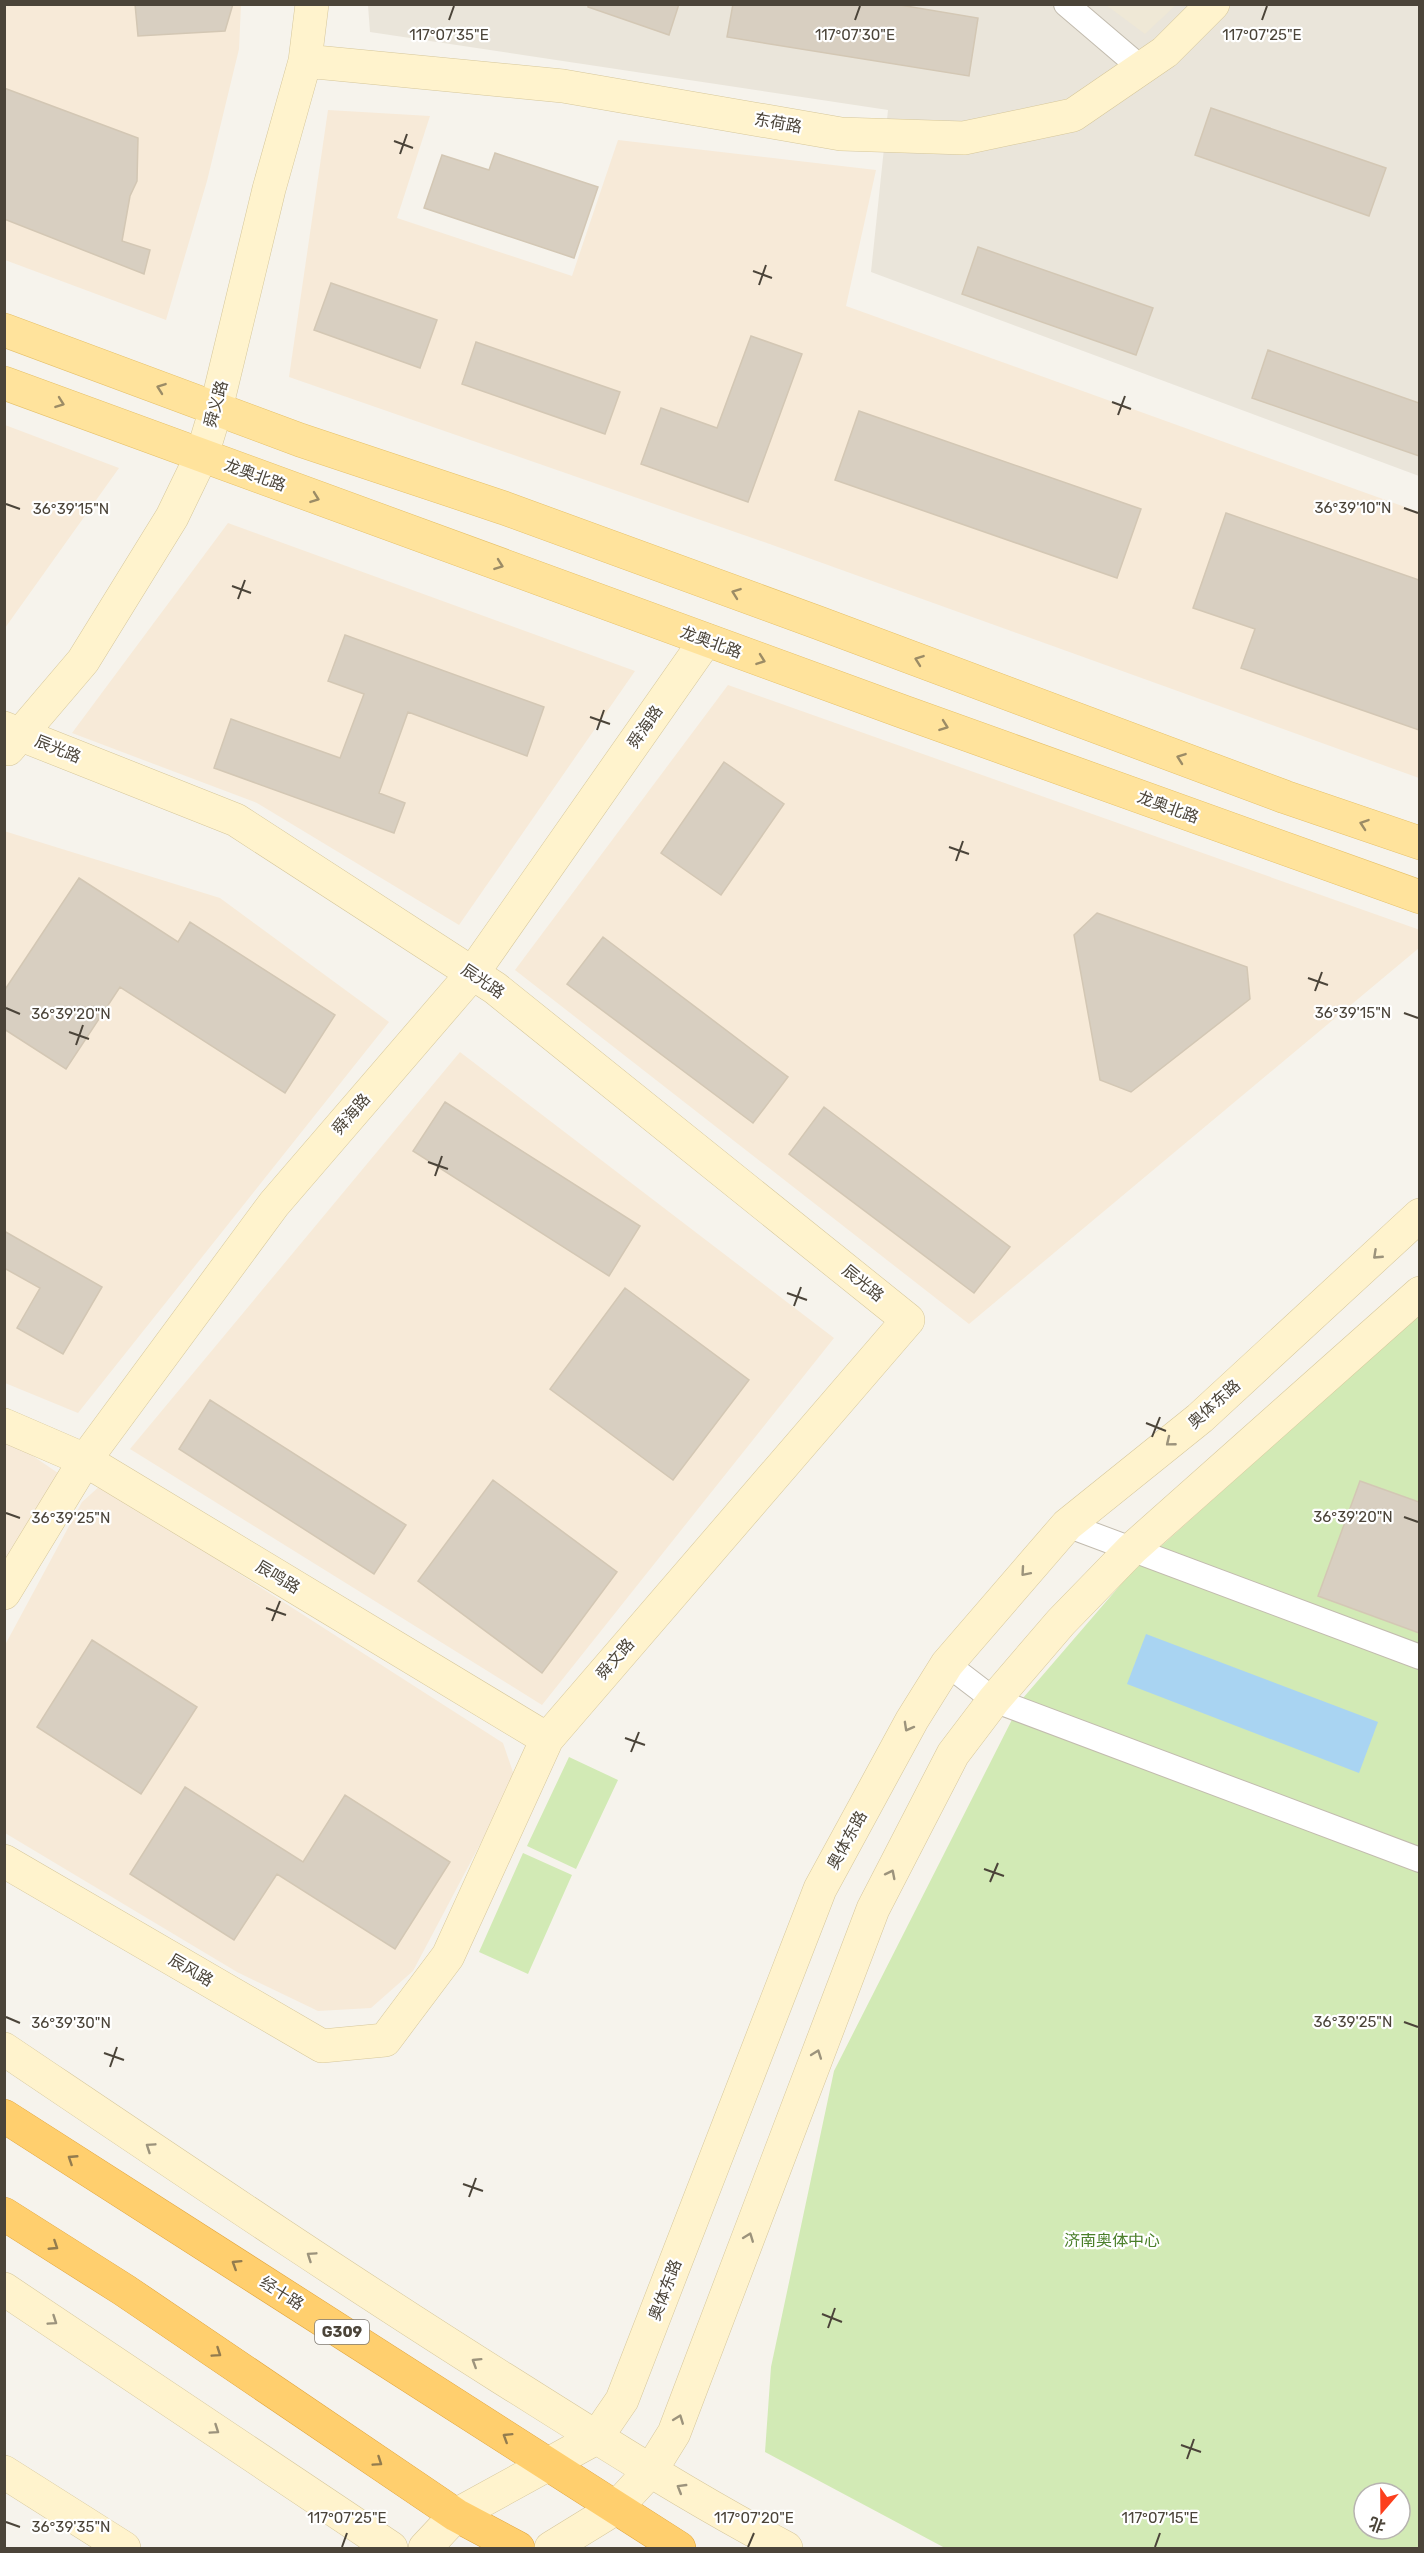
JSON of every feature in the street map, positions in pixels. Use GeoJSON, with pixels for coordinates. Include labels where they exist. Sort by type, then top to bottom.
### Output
{"type":"FeatureCollection","features":[{"type":"Feature","properties":{"kind":"highway","name":"经十路"},"geometry":{"type":"LineString","coordinates":[[4,2116],[679,2548]]}},
{"type":"Feature","properties":{"kind":"highway"},"geometry":{"type":"LineString","coordinates":[[4,2214],[124,2290],[456,2515],[518,2548]]}},
{"type":"Feature","properties":{"kind":"main road"},"geometry":{"type":"LineString","coordinates":[[4,330],[300,440],[515,512],[1274,793],[1419,843]]}},
{"type":"Feature","properties":{"kind":"main road","name":"龙奥北路"},"geometry":{"type":"LineString","coordinates":[[4,383],[706,640],[1419,897]]}},
{"type":"Feature","properties":{"kind":"street","name":"舜义路"},"geometry":{"type":"LineString","coordinates":[[10,738],[83,662],[172,517],[202,455],[216,409],[269,189],[305,61],[312,4]]}},
{"type":"Feature","properties":{"kind":"street"},"geometry":{"type":"LineString","coordinates":[[1066,4],[1141,68]]}},
{"type":"Feature","properties":{"kind":"street","name":"东荷路"},"geometry":{"type":"LineString","coordinates":[[305,61],[563,86],[841,134],[964,138],[1072,115],[1165,52],[1213,4]]}},
{"type":"Feature","properties":{"kind":"street","name":"舜海路"},"geometry":{"type":"LineString","coordinates":[[4,1593],[85,1460],[274,1204],[472,974],[706,640]]}},
{"type":"Feature","properties":{"kind":"street","name":"辰光路"},"geometry":{"type":"LineString","coordinates":[[10,738],[236,820],[495,988],[908,1320]]}},
{"type":"Feature","properties":{"kind":"street","name":"奥体东路"},"geometry":{"type":"LineString","coordinates":[[425,2548],[456,2515],[596,2438],[622,2400],[820,1889],[912,1720],[947,1664],[1067,1525],[1200,1418],[1419,1215]]}},
{"type":"Feature","properties":{"kind":"street"},"geometry":{"type":"LineString","coordinates":[[550,2548],[616,2508],[651,2470],[674,2433],[873,1909],[953,1754],[994,1700],[1061,1622],[1132,1549],[1419,1293]]}},
{"type":"Feature","properties":{"kind":"street","name":"舜文路"},"geometry":{"type":"LineString","coordinates":[[385,2040],[448,1956],[546,1739],[908,1320]]}},
{"type":"Feature","properties":{"kind":"street","name":"辰鸣路"},"geometry":{"type":"LineString","coordinates":[[4,1425],[85,1460],[546,1739]]}},
{"type":"Feature","properties":{"kind":"street"},"geometry":{"type":"LineString","coordinates":[[1067,1525],[1419,1657]]}},
{"type":"Feature","properties":{"kind":"street"},"geometry":{"type":"LineString","coordinates":[[947,1664],[994,1700],[1419,1860]]}},
{"type":"Feature","properties":{"kind":"street","name":"辰风路"},"geometry":{"type":"LineString","coordinates":[[4,1861],[322,2046],[385,2040]]}},
{"type":"Feature","properties":{"kind":"street"},"geometry":{"type":"LineString","coordinates":[[4,2049],[328,2268],[596,2438],[730,2518],[786,2548]]}},
{"type":"Feature","properties":{"kind":"street"},"geometry":{"type":"LineString","coordinates":[[4,2289],[391,2548]]}},
{"type":"Feature","properties":{"kind":"street"},"geometry":{"type":"LineString","coordinates":[[4,2472],[124,2548]]}},
{"type":"Feature","properties":{"kind":"shaded area"},"geometry":{"type":"Polygon","coordinates":[[[4,5],[241,5],[239,49],[207,181],[166,320],[5,260],[4,5]]]}},
{"type":"Feature","properties":{"kind":"shaded area"},"geometry":{"type":"Polygon","coordinates":[[[368,5],[1419,5],[1419,476],[871,272],[888,110],[370,32],[368,5]]]}},
{"type":"Feature","properties":{"kind":"shaded area"},"geometry":{"type":"Polygon","coordinates":[[[1106,5],[1176,5],[1145,34],[1106,5]]]}},
{"type":"Feature","properties":{"kind":"shaded area"},"geometry":{"type":"Polygon","coordinates":[[[328,110],[430,116],[397,218],[572,276],[618,140],[876,170],[846,306],[1419,512],[1419,778],[761,541],[289,377],[328,110]]]}},
{"type":"Feature","properties":{"kind":"shaded area"},"geometry":{"type":"Polygon","coordinates":[[[5,425],[119,468],[5,628],[5,425]]]}},
{"type":"Feature","properties":{"kind":"shaded area"},"geometry":{"type":"Polygon","coordinates":[[[228,523],[635,671],[459,925],[257,803],[72,733],[228,523]]]}},
{"type":"Feature","properties":{"kind":"shaded area"},"geometry":{"type":"Polygon","coordinates":[[[728,685],[1420,930],[1419,948],[969,1324],[515,970],[728,685]]]}},
{"type":"Feature","properties":{"kind":"shaded area"},"geometry":{"type":"Polygon","coordinates":[[[4,831],[220,898],[389,1022],[78,1413],[5,1383],[4,831]]]}},
{"type":"Feature","properties":{"kind":"shaded area"},"geometry":{"type":"Polygon","coordinates":[[[460,1052],[834,1338],[542,1705],[130,1449],[460,1052]]]}},
{"type":"Feature","properties":{"kind":"shaded area"},"geometry":{"type":"Polygon","coordinates":[[[5,1441],[27,1452],[58,1473],[5,1560],[5,1441]]]}},
{"type":"Feature","properties":{"kind":"shaded area"},"geometry":{"type":"Polygon","coordinates":[[[101,1485],[503,1743],[515,1778],[413,1971],[371,2008],[318,2011],[237,1972],[5,1833],[5,1645],[82,1502],[101,1485]]]}},
{"type":"Feature","properties":{"kind":"green space","name":"济南奥体中心"},"geometry":{"type":"Polygon","coordinates":[[[1419,1314],[1419,2548],[945,2548],[765,2452],[771,2367],[834,2071],[1023,1698],[1129,1575],[1419,1314]]]}},
{"type":"Feature","properties":{"kind":"green space"},"geometry":{"type":"Polygon","coordinates":[[[569,1757],[618,1780],[576,1869],[527,1846],[569,1757]]]}},
{"type":"Feature","properties":{"kind":"green space"},"geometry":{"type":"Polygon","coordinates":[[[523,1853],[572,1875],[528,1974],[479,1952],[523,1853]]]}},
{"type":"Feature","properties":{"kind":"water"},"geometry":{"type":"Polygon","coordinates":[[[1146,1634],[1378,1722],[1359,1773],[1127,1684],[1146,1634]]]}},
{"type":"Feature","properties":{"kind":"building"},"geometry":{"type":"Polygon","coordinates":[[[135,4],[233,4],[225,31],[138,36],[135,4]]]}},
{"type":"Feature","properties":{"kind":"building"},"geometry":{"type":"Polygon","coordinates":[[[588,4],[679,4],[669,35],[588,7],[588,4]]]}},
{"type":"Feature","properties":{"kind":"building"},"geometry":{"type":"Polygon","coordinates":[[[733,4],[894,4],[978,18],[969,76],[727,37],[733,4]]]}},
{"type":"Feature","properties":{"kind":"building"},"geometry":{"type":"Polygon","coordinates":[[[4,88],[138,138],[137,181],[130,196],[122,241],[150,250],[144,274],[4,219],[4,88]]]}},
{"type":"Feature","properties":{"kind":"building"},"geometry":{"type":"Polygon","coordinates":[[[1211,108],[1386,168],[1369,216],[1195,155],[1211,108]]]}},
{"type":"Feature","properties":{"kind":"building"},"geometry":{"type":"Polygon","coordinates":[[[495,153],[598,187],[574,258],[424,208],[442,155],[489,170],[495,153]]]}},
{"type":"Feature","properties":{"kind":"building"},"geometry":{"type":"Polygon","coordinates":[[[978,247],[1153,308],[1136,355],[962,294],[978,247]]]}},
{"type":"Feature","properties":{"kind":"building"},"geometry":{"type":"Polygon","coordinates":[[[331,283],[437,320],[420,368],[314,330],[331,283]]]}},
{"type":"Feature","properties":{"kind":"building"},"geometry":{"type":"Polygon","coordinates":[[[751,336],[802,354],[748,502],[641,464],[661,408],[717,428],[751,336]]]}},
{"type":"Feature","properties":{"kind":"building"},"geometry":{"type":"Polygon","coordinates":[[[476,342],[620,392],[605,434],[462,384],[476,342]]]}},
{"type":"Feature","properties":{"kind":"building"},"geometry":{"type":"Polygon","coordinates":[[[1268,350],[1419,403],[1419,456],[1252,398],[1268,350]]]}},
{"type":"Feature","properties":{"kind":"building"},"geometry":{"type":"Polygon","coordinates":[[[859,411],[1141,509],[1117,578],[835,480],[859,411]]]}},
{"type":"Feature","properties":{"kind":"building"},"geometry":{"type":"Polygon","coordinates":[[[1226,513],[1419,580],[1419,730],[1241,668],[1255,629],[1193,608],[1226,513]]]}},
{"type":"Feature","properties":{"kind":"building"},"geometry":{"type":"Polygon","coordinates":[[[345,635],[544,707],[527,756],[408,712],[379,793],[405,803],[394,833],[214,768],[231,719],[340,758],[364,694],[328,681],[345,635]]]}},
{"type":"Feature","properties":{"kind":"building"},"geometry":{"type":"Polygon","coordinates":[[[724,762],[784,804],[721,895],[661,853],[724,762]]]}},
{"type":"Feature","properties":{"kind":"building"},"geometry":{"type":"Polygon","coordinates":[[[79,878],[178,942],[190,922],[335,1015],[285,1093],[120,987],[66,1069],[4,1029],[4,991],[79,878]]]}},
{"type":"Feature","properties":{"kind":"building"},"geometry":{"type":"Polygon","coordinates":[[[1097,913],[1247,967],[1250,999],[1131,1092],[1100,1080],[1074,935],[1097,913]]]}},
{"type":"Feature","properties":{"kind":"building"},"geometry":{"type":"Polygon","coordinates":[[[603,937],[788,1077],[753,1123],[567,984],[603,937]]]}},
{"type":"Feature","properties":{"kind":"building"},"geometry":{"type":"Polygon","coordinates":[[[445,1102],[640,1226],[609,1276],[413,1151],[445,1102]]]}},
{"type":"Feature","properties":{"kind":"building"},"geometry":{"type":"Polygon","coordinates":[[[824,1107],[1010,1247],[974,1293],[789,1154],[824,1107]]]}},
{"type":"Feature","properties":{"kind":"building"},"geometry":{"type":"Polygon","coordinates":[[[4,1231],[102,1287],[63,1354],[17,1328],[40,1288],[4,1268],[4,1231]]]}},
{"type":"Feature","properties":{"kind":"building"},"geometry":{"type":"Polygon","coordinates":[[[625,1288],[749,1380],[673,1480],[550,1389],[625,1288]]]}},
{"type":"Feature","properties":{"kind":"building"},"geometry":{"type":"Polygon","coordinates":[[[210,1400],[406,1525],[374,1574],[179,1449],[210,1400]]]}},
{"type":"Feature","properties":{"kind":"building"},"geometry":{"type":"Polygon","coordinates":[[[493,1480],[617,1572],[542,1673],[418,1581],[493,1480]]]}},
{"type":"Feature","properties":{"kind":"building"},"geometry":{"type":"Polygon","coordinates":[[[1360,1481],[1419,1502],[1419,1633],[1318,1596],[1360,1481]]]}},
{"type":"Feature","properties":{"kind":"building"},"geometry":{"type":"Polygon","coordinates":[[[92,1640],[197,1707],[141,1794],[37,1727],[92,1640]]]}},
{"type":"Feature","properties":{"kind":"building"},"geometry":{"type":"Polygon","coordinates":[[[185,1787],[303,1862],[345,1795],[450,1862],[395,1949],[277,1874],[234,1940],[130,1874],[185,1787]]]}}]}
